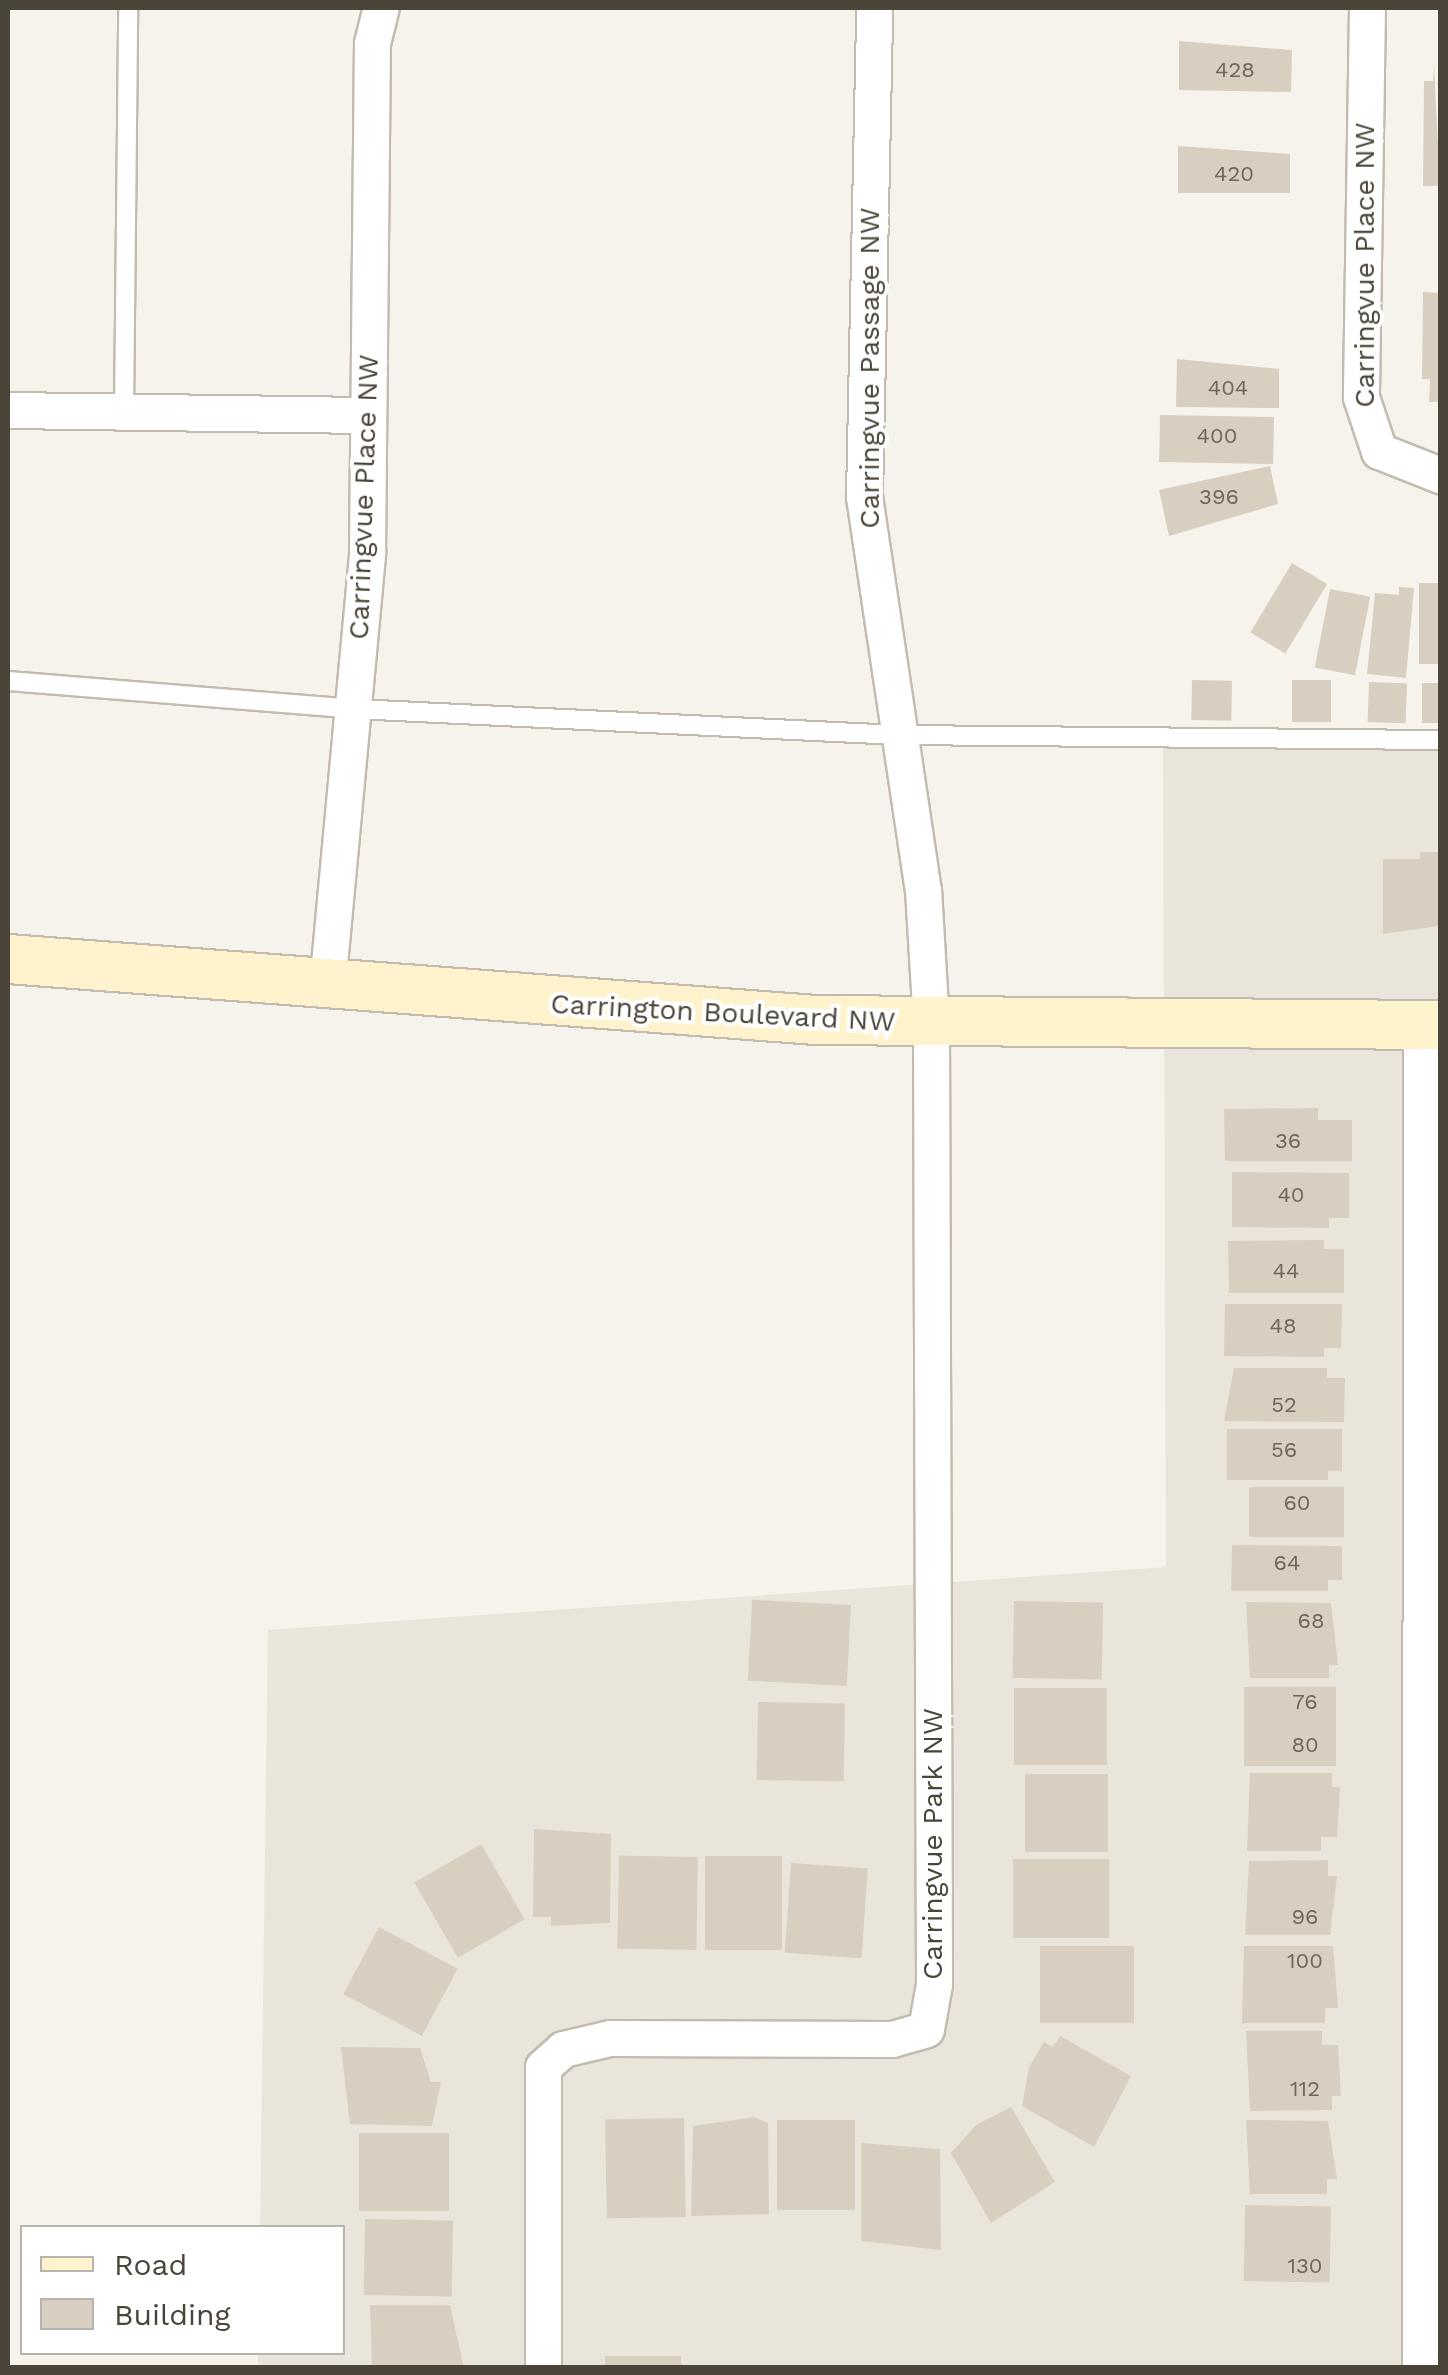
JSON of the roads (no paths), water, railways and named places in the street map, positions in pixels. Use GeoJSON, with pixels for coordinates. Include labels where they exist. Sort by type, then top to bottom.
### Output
{"type":"FeatureCollection","features":[{"type":"Feature","properties":{"kind":"street","name":"Carringvue Place NW"},"geometry":{"type":"LineString","coordinates":[[327,986],[355,710],[368,415],[372,43],[381,8]]}},
{"type":"Feature","properties":{"kind":"street","name":"Carringvue Passage NW"},"geometry":{"type":"LineString","coordinates":[[874,8],[864,497],[923,891],[931,1024]]}},
{"type":"Feature","properties":{"kind":"street","name":"Carringvue Place NW"},"geometry":{"type":"LineString","coordinates":[[1367,8],[1361,397],[1378,451],[1440,475]]}},
{"type":"Feature","properties":{"kind":"street"},"geometry":{"type":"LineString","coordinates":[[8,410],[368,415]]}},
{"type":"Feature","properties":{"kind":"street","name":"Carrington Boulevard NW"},"geometry":{"type":"LineString","coordinates":[[8,960],[327,986],[931,1024],[1431,1025]]}},
{"type":"Feature","properties":{"kind":"street","name":"Carringvue Park NW"},"geometry":{"type":"LineString","coordinates":[[543,2368],[543,2068],[563,2049],[610,2038],[892,2039],[926,2029],[934,1984],[931,1024]]}},
{"type":"Feature","properties":{"kind":"street"},"geometry":{"type":"LineString","coordinates":[[1420,2368],[1431,1025]]}},
{"type":"Feature","properties":{"kind":"lane"},"geometry":{"type":"LineString","coordinates":[[124,412],[128,8]]}},
{"type":"Feature","properties":{"kind":"lane"},"geometry":{"type":"LineString","coordinates":[[8,681],[355,710],[898,735],[1440,740]]}}]}
